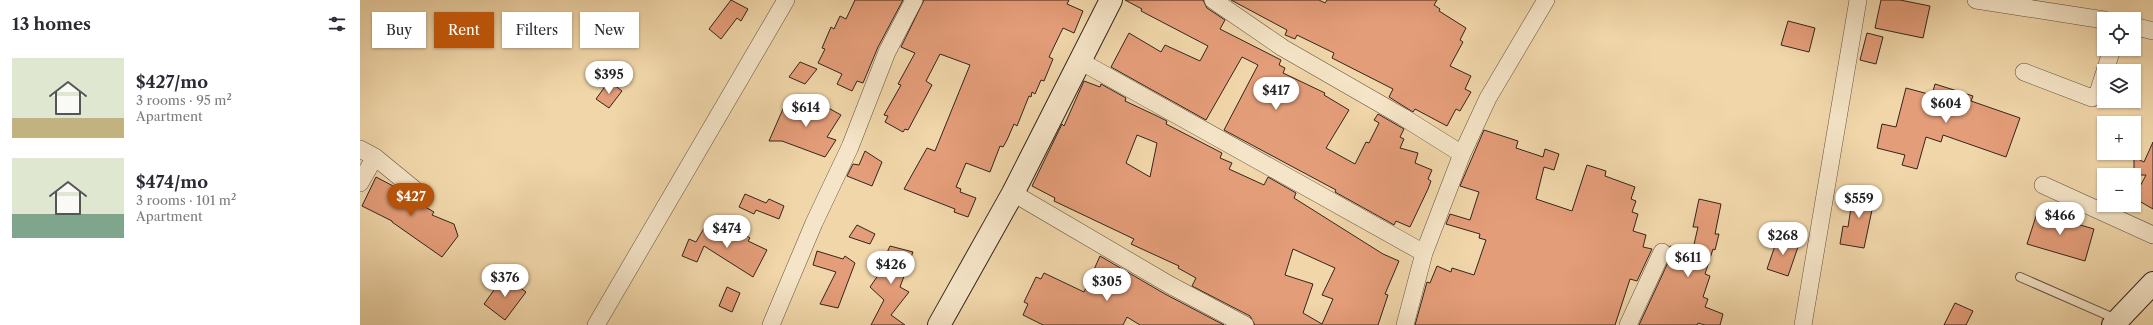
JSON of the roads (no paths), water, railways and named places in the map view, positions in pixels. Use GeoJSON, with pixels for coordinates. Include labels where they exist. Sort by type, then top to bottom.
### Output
{"type":"FeatureCollection","features":[{"type":"Feature","properties":{"kind":"main road"},"geometry":{"type":"LineString","coordinates":[[939,325],[1013,193],[1111,0]]}},
{"type":"Feature","properties":{"kind":"main road"},"geometry":{"type":"LineString","coordinates":[[2115,322],[2152,286]]}},
{"type":"Feature","properties":{"kind":"street"},"geometry":{"type":"LineString","coordinates":[[596,325],[786,0]]}},
{"type":"Feature","properties":{"kind":"street"},"geometry":{"type":"LineString","coordinates":[[771,325],[814,223],[850,147],[887,52],[914,0]]}},
{"type":"Feature","properties":{"kind":"street"},"geometry":{"type":"LineString","coordinates":[[1213,0],[1283,48],[1404,117],[1462,154]]}},
{"type":"Feature","properties":{"kind":"street"},"geometry":{"type":"LineString","coordinates":[[1405,325],[1424,253],[1462,154],[1488,98],[1546,0]]}},
{"type":"Feature","properties":{"kind":"street"},"geometry":{"type":"LineString","coordinates":[[1803,325],[1858,0]]}},
{"type":"Feature","properties":{"kind":"street"},"geometry":{"type":"LineString","coordinates":[[1976,0],[2097,19]]}},
{"type":"Feature","properties":{"kind":"street"},"geometry":{"type":"LineString","coordinates":[[2141,28],[2153,31]]}},
{"type":"Feature","properties":{"kind":"street"},"geometry":{"type":"LineString","coordinates":[[1080,61],[1424,253]]}},
{"type":"Feature","properties":{"kind":"street"},"geometry":{"type":"LineString","coordinates":[[2024,72],[2092,98],[2097,94]]}},
{"type":"Feature","properties":{"kind":"street"},"geometry":{"type":"LineString","coordinates":[[360,149],[375,158],[414,189]]}},
{"type":"Feature","properties":{"kind":"street"},"geometry":{"type":"LineString","coordinates":[[360,183],[375,158]]}},
{"type":"Feature","properties":{"kind":"street"},"geometry":{"type":"LineString","coordinates":[[2043,184],[2153,235]]}},
{"type":"Feature","properties":{"kind":"street"},"geometry":{"type":"LineString","coordinates":[[1013,193],[1170,285],[1245,325]]}},
{"type":"Feature","properties":{"kind":"street"},"geometry":{"type":"LineString","coordinates":[[1628,325],[1662,252]]}},
{"type":"Feature","properties":{"kind":"lane"},"geometry":{"type":"LineString","coordinates":[[2020,277],[2115,322]]}}]}
